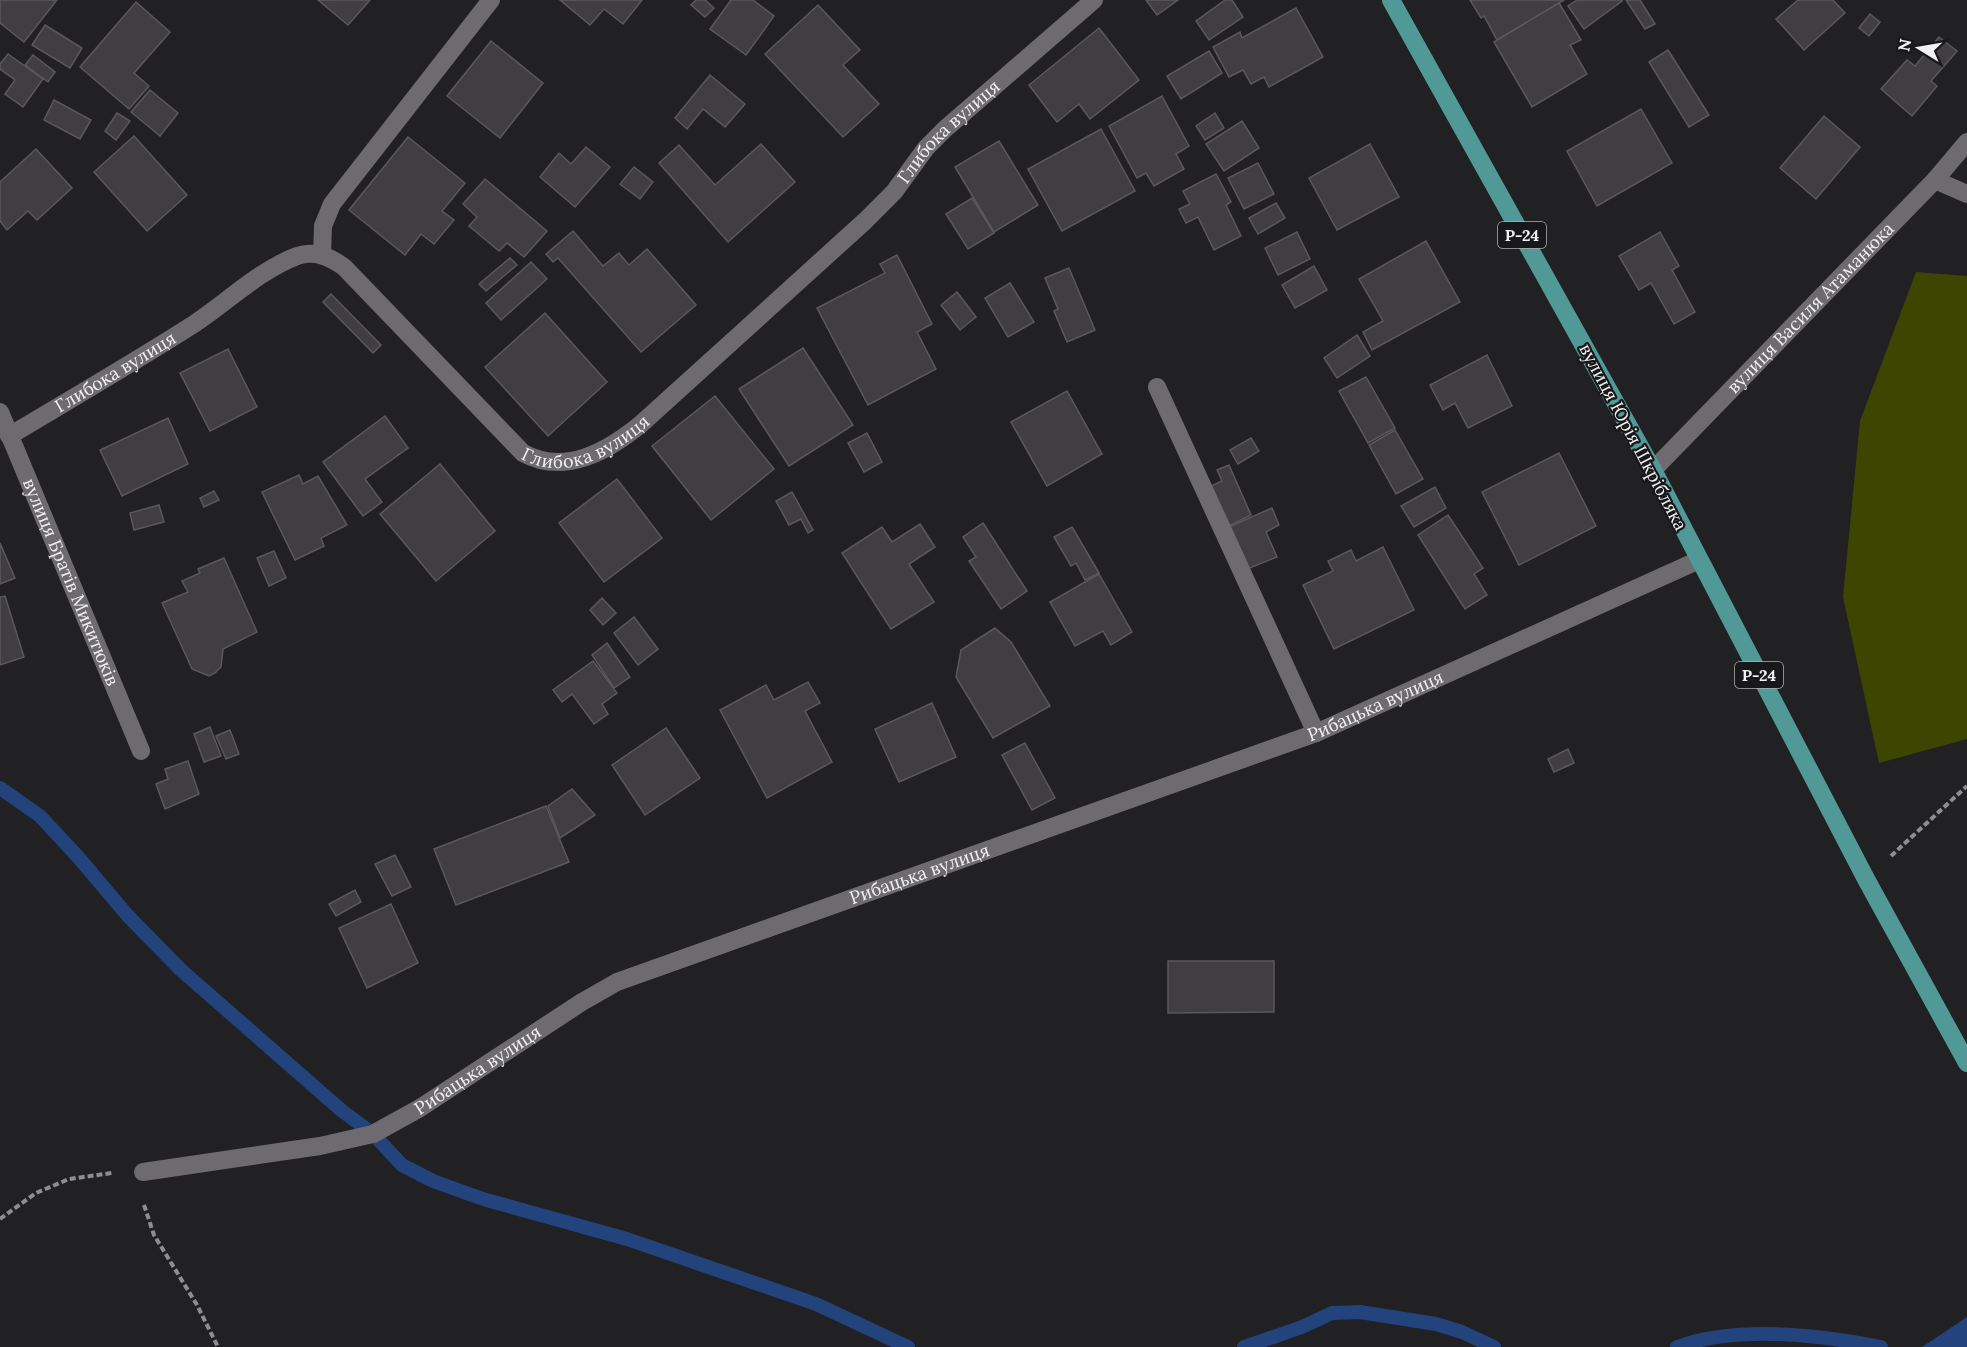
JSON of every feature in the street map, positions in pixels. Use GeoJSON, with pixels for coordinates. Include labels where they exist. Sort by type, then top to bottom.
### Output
{"type":"FeatureCollection","features":[{"type":"Feature","properties":{"kind":"main road","name":"вулиця Юрія Шкрібляка"},"geometry":{"type":"LineString","coordinates":[[1391,0],[1653,470],[1866,879]]}},
{"type":"Feature","properties":{"kind":"main road","name":"Р-24"},"geometry":{"type":"LineString","coordinates":[[1866,879],[1967,1063]]}},
{"type":"Feature","properties":{"kind":"street"},"geometry":{"type":"LineString","coordinates":[[322,255],[323,226],[332,204],[491,0]]}},
{"type":"Feature","properties":{"kind":"street","name":"Глибока вулиця"},"geometry":{"type":"LineString","coordinates":[[9,436],[195,323],[274,268],[298,256],[310,253],[322,255],[344,267],[523,453],[545,462],[584,459],[597,454],[641,424],[865,221],[894,192],[926,148],[945,129],[1094,0]]}},
{"type":"Feature","properties":{"kind":"street","name":"вулиця Василя Атаманюка"},"geometry":{"type":"LineString","coordinates":[[1653,470],[1935,180],[1967,142]]}},
{"type":"Feature","properties":{"kind":"street"},"geometry":{"type":"LineString","coordinates":[[1935,180],[1967,194]]}},
{"type":"Feature","properties":{"kind":"street"},"geometry":{"type":"LineString","coordinates":[[1157,387],[1316,733]]}},
{"type":"Feature","properties":{"kind":"street","name":"вулиця Братів Микитюків"},"geometry":{"type":"LineString","coordinates":[[0,412],[141,751]]}},
{"type":"Feature","properties":{"kind":"street","name":"Рибацька вулиця"},"geometry":{"type":"LineString","coordinates":[[143,1172],[320,1146],[373,1134],[398,1122],[582,1002],[617,982],[1316,733],[1699,560]]}},
{"type":"Feature","properties":{"kind":"path"},"geometry":{"type":"LineString","coordinates":[[1866,879],[1967,786]]}},
{"type":"Feature","properties":{"kind":"path"},"geometry":{"type":"LineString","coordinates":[[0,1219],[36,1192],[69,1179],[143,1172],[144,1206],[154,1235],[197,1305],[219,1347]]}},
{"type":"Feature","properties":{"kind":"green space"},"geometry":{"type":"Polygon","coordinates":[[[1916,272],[1967,276],[1967,739],[1879,763],[1843,597],[1860,421],[1916,272]]]}},
{"type":"Feature","properties":{"kind":"water"},"geometry":{"type":"Polygon","coordinates":[[[1967,1317],[1967,1347],[1922,1347],[1967,1317]]]}},
{"type":"Feature","properties":{"kind":"building"},"geometry":{"type":"Polygon","coordinates":[[[0,0],[57,0],[24,42],[0,23],[0,0]]]}},
{"type":"Feature","properties":{"kind":"building"},"geometry":{"type":"Polygon","coordinates":[[[318,0],[370,0],[348,25],[318,0]]]}},
{"type":"Feature","properties":{"kind":"building"},"geometry":{"type":"Polygon","coordinates":[[[560,0],[642,0],[623,24],[604,9],[590,25],[560,0]]]}},
{"type":"Feature","properties":{"kind":"building"},"geometry":{"type":"Polygon","coordinates":[[[696,0],[705,0],[714,8],[705,17],[691,5],[696,0]]]}},
{"type":"Feature","properties":{"kind":"building"},"geometry":{"type":"Polygon","coordinates":[[[731,0],[753,0],[774,16],[746,55],[710,29],[731,0]]]}},
{"type":"Feature","properties":{"kind":"building"},"geometry":{"type":"Polygon","coordinates":[[[1146,0],[1178,0],[1157,15],[1146,0]]]}},
{"type":"Feature","properties":{"kind":"building"},"geometry":{"type":"Polygon","coordinates":[[[1225,0],[1232,0],[1243,17],[1209,40],[1196,21],[1225,0]]]}},
{"type":"Feature","properties":{"kind":"building"},"geometry":{"type":"Polygon","coordinates":[[[1470,0],[1564,0],[1497,40],[1484,16],[1481,18],[1470,0]]]}},
{"type":"Feature","properties":{"kind":"building"},"geometry":{"type":"Polygon","coordinates":[[[1577,0],[1622,1],[1584,29],[1568,6],[1577,0]]]}},
{"type":"Feature","properties":{"kind":"building"},"geometry":{"type":"Polygon","coordinates":[[[1626,0],[1640,0],[1655,24],[1645,29],[1626,0]]]}},
{"type":"Feature","properties":{"kind":"building"},"geometry":{"type":"Polygon","coordinates":[[[1798,0],[1833,0],[1845,13],[1804,50],[1776,19],[1798,0]]]}},
{"type":"Feature","properties":{"kind":"building"},"geometry":{"type":"Polygon","coordinates":[[[136,2],[170,32],[134,73],[149,86],[129,109],[80,67],[136,2]]]}},
{"type":"Feature","properties":{"kind":"building"},"geometry":{"type":"Polygon","coordinates":[[[1559,3],[1581,40],[1570,45],[1587,74],[1532,107],[1494,42],[1559,3]]]}},
{"type":"Feature","properties":{"kind":"building"},"geometry":{"type":"Polygon","coordinates":[[[818,5],[860,50],[843,65],[879,104],[843,137],[765,54],[818,5]]]}},
{"type":"Feature","properties":{"kind":"building"},"geometry":{"type":"Polygon","coordinates":[[[1296,8],[1323,57],[1269,87],[1264,77],[1251,84],[1243,70],[1229,77],[1213,47],[1240,32],[1242,38],[1296,8]]]}},
{"type":"Feature","properties":{"kind":"building"},"geometry":{"type":"Polygon","coordinates":[[[1870,14],[1880,22],[1869,36],[1859,28],[1870,14]]]}},
{"type":"Feature","properties":{"kind":"building"},"geometry":{"type":"Polygon","coordinates":[[[45,25],[82,48],[70,68],[32,45],[45,25]]]}},
{"type":"Feature","properties":{"kind":"building"},"geometry":{"type":"Polygon","coordinates":[[[1099,28],[1139,80],[1090,119],[1079,104],[1057,122],[1029,85],[1099,28]]]}},
{"type":"Feature","properties":{"kind":"building"},"geometry":{"type":"Polygon","coordinates":[[[1939,37],[1957,51],[1931,81],[1937,86],[1912,116],[1881,89],[1907,60],[1915,66],[1939,37]]]}},
{"type":"Feature","properties":{"kind":"building"},"geometry":{"type":"Polygon","coordinates":[[[491,41],[543,83],[500,138],[447,96],[491,41]]]}},
{"type":"Feature","properties":{"kind":"building"},"geometry":{"type":"Polygon","coordinates":[[[1668,50],[1709,115],[1689,127],[1649,62],[1668,50]]]}},
{"type":"Feature","properties":{"kind":"building"},"geometry":{"type":"Polygon","coordinates":[[[1209,51],[1222,73],[1181,99],[1167,76],[1209,51]]]}},
{"type":"Feature","properties":{"kind":"building"},"geometry":{"type":"Polygon","coordinates":[[[8,54],[43,79],[23,107],[5,94],[15,80],[0,69],[0,64],[8,54]]]}},
{"type":"Feature","properties":{"kind":"building"},"geometry":{"type":"Polygon","coordinates":[[[33,55],[55,72],[48,82],[25,65],[33,55]]]}},
{"type":"Feature","properties":{"kind":"building"},"geometry":{"type":"Polygon","coordinates":[[[710,75],[745,104],[725,127],[703,109],[687,129],[675,118],[710,75]]]}},
{"type":"Feature","properties":{"kind":"building"},"geometry":{"type":"Polygon","coordinates":[[[150,90],[178,113],[160,136],[131,112],[150,90]]]}},
{"type":"Feature","properties":{"kind":"building"},"geometry":{"type":"Polygon","coordinates":[[[1162,96],[1189,146],[1176,154],[1184,169],[1154,186],[1146,173],[1137,178],[1109,126],[1162,96]]]}},
{"type":"Feature","properties":{"kind":"building"},"geometry":{"type":"Polygon","coordinates":[[[54,100],[91,120],[80,139],[44,120],[54,100]]]}},
{"type":"Feature","properties":{"kind":"building"},"geometry":{"type":"Polygon","coordinates":[[[1641,109],[1672,163],[1597,206],[1567,151],[1641,109]]]}},
{"type":"Feature","properties":{"kind":"building"},"geometry":{"type":"Polygon","coordinates":[[[117,113],[130,121],[116,140],[105,131],[117,113]]]}},
{"type":"Feature","properties":{"kind":"building"},"geometry":{"type":"Polygon","coordinates":[[[1215,113],[1224,128],[1205,140],[1196,126],[1215,113]]]}},
{"type":"Feature","properties":{"kind":"building"},"geometry":{"type":"Polygon","coordinates":[[[1824,116],[1860,147],[1816,199],[1780,168],[1824,116]]]}},
{"type":"Feature","properties":{"kind":"building"},"geometry":{"type":"Polygon","coordinates":[[[1242,121],[1259,148],[1224,171],[1206,144],[1242,121]]]}},
{"type":"Feature","properties":{"kind":"building"},"geometry":{"type":"Polygon","coordinates":[[[1101,129],[1135,191],[1062,231],[1028,169],[1101,129]]]}},
{"type":"Feature","properties":{"kind":"building"},"geometry":{"type":"Polygon","coordinates":[[[134,136],[187,195],[147,231],[94,172],[134,136]]]}},
{"type":"Feature","properties":{"kind":"building"},"geometry":{"type":"Polygon","coordinates":[[[408,137],[465,183],[442,211],[454,220],[434,244],[421,234],[405,255],[349,210],[408,137]]]}},
{"type":"Feature","properties":{"kind":"building"},"geometry":{"type":"Polygon","coordinates":[[[999,141],[1038,205],[994,232],[955,167],[999,141]]]}},
{"type":"Feature","properties":{"kind":"building"},"geometry":{"type":"Polygon","coordinates":[[[761,144],[795,182],[728,242],[659,163],[679,145],[715,185],[761,144]]]}},
{"type":"Feature","properties":{"kind":"building"},"geometry":{"type":"Polygon","coordinates":[[[1370,144],[1399,197],[1337,230],[1309,178],[1370,144]]]}},
{"type":"Feature","properties":{"kind":"building"},"geometry":{"type":"Polygon","coordinates":[[[586,147],[610,167],[575,207],[540,177],[559,153],[571,164],[586,147]]]}},
{"type":"Feature","properties":{"kind":"building"},"geometry":{"type":"Polygon","coordinates":[[[36,149],[72,188],[37,220],[28,211],[7,230],[0,221],[0,182],[36,149]]]}},
{"type":"Feature","properties":{"kind":"building"},"geometry":{"type":"Polygon","coordinates":[[[1258,163],[1274,194],[1244,209],[1228,178],[1258,163]]]}},
{"type":"Feature","properties":{"kind":"building"},"geometry":{"type":"Polygon","coordinates":[[[634,167],[653,182],[640,199],[620,184],[634,167]]]}},
{"type":"Feature","properties":{"kind":"building"},"geometry":{"type":"Polygon","coordinates":[[[1216,174],[1231,202],[1226,205],[1241,236],[1214,250],[1198,217],[1186,223],[1179,209],[1190,204],[1183,191],[1216,174]]]}},
{"type":"Feature","properties":{"kind":"building"},"geometry":{"type":"Polygon","coordinates":[[[485,179],[547,231],[524,257],[507,243],[499,251],[469,226],[477,217],[463,204],[485,179]]]}},
{"type":"Feature","properties":{"kind":"building"},"geometry":{"type":"Polygon","coordinates":[[[972,198],[994,233],[968,249],[946,214],[972,198]]]}},
{"type":"Feature","properties":{"kind":"building"},"geometry":{"type":"Polygon","coordinates":[[[1276,203],[1285,218],[1258,234],[1249,218],[1276,203]]]}},
{"type":"Feature","properties":{"kind":"building"},"geometry":{"type":"Polygon","coordinates":[[[573,231],[603,266],[619,253],[629,265],[647,249],[696,305],[641,352],[558,258],[553,262],[546,254],[573,231]]]}},
{"type":"Feature","properties":{"kind":"building"},"geometry":{"type":"Polygon","coordinates":[[[1297,232],[1310,259],[1278,275],[1265,248],[1297,232]]]}},
{"type":"Feature","properties":{"kind":"building"},"geometry":{"type":"Polygon","coordinates":[[[1660,232],[1679,266],[1672,270],[1695,312],[1674,324],[1651,283],[1639,290],[1619,256],[1660,232]]]}},
{"type":"Feature","properties":{"kind":"building"},"geometry":{"type":"Polygon","coordinates":[[[1426,241],[1460,302],[1372,350],[1363,332],[1383,321],[1359,279],[1426,241]]]}},
{"type":"Feature","properties":{"kind":"building"},"geometry":{"type":"Polygon","coordinates":[[[897,255],[932,324],[917,332],[936,369],[868,405],[817,308],[885,273],[880,264],[897,255]]]}},
{"type":"Feature","properties":{"kind":"building"},"geometry":{"type":"Polygon","coordinates":[[[510,258],[517,265],[486,291],[479,284],[510,258]]]}},
{"type":"Feature","properties":{"kind":"building"},"geometry":{"type":"Polygon","coordinates":[[[531,262],[547,279],[501,320],[486,303],[531,262]]]}},
{"type":"Feature","properties":{"kind":"building"},"geometry":{"type":"Polygon","coordinates":[[[1314,266],[1327,290],[1295,308],[1282,285],[1314,266]]]}},
{"type":"Feature","properties":{"kind":"building"},"geometry":{"type":"Polygon","coordinates":[[[1069,268],[1095,330],[1067,342],[1054,311],[1058,309],[1045,278],[1069,268]]]}},
{"type":"Feature","properties":{"kind":"building"},"geometry":{"type":"Polygon","coordinates":[[[1010,283],[1034,322],[1008,337],[985,298],[1010,283]]]}},
{"type":"Feature","properties":{"kind":"building"},"geometry":{"type":"Polygon","coordinates":[[[957,292],[976,317],[960,330],[941,305],[957,292]]]}},
{"type":"Feature","properties":{"kind":"building"},"geometry":{"type":"Polygon","coordinates":[[[331,294],[381,345],[373,353],[323,302],[331,294]]]}},
{"type":"Feature","properties":{"kind":"building"},"geometry":{"type":"Polygon","coordinates":[[[545,313],[607,382],[548,436],[485,367],[545,313]]]}},
{"type":"Feature","properties":{"kind":"building"},"geometry":{"type":"Polygon","coordinates":[[[1357,335],[1370,356],[1337,378],[1324,358],[1357,335]]]}},
{"type":"Feature","properties":{"kind":"building"},"geometry":{"type":"Polygon","coordinates":[[[803,348],[853,425],[789,466],[739,389],[803,348]]]}},
{"type":"Feature","properties":{"kind":"building"},"geometry":{"type":"Polygon","coordinates":[[[228,349],[257,407],[210,431],[180,373],[228,349]]]}},
{"type":"Feature","properties":{"kind":"building"},"geometry":{"type":"Polygon","coordinates":[[[1487,355],[1512,406],[1468,428],[1455,403],[1443,410],[1430,385],[1487,355]]]}},
{"type":"Feature","properties":{"kind":"building"},"geometry":{"type":"Polygon","coordinates":[[[1366,377],[1395,428],[1368,443],[1339,391],[1366,377]]]}},
{"type":"Feature","properties":{"kind":"building"},"geometry":{"type":"Polygon","coordinates":[[[1067,391],[1102,454],[1047,486],[1011,422],[1067,391]]]}},
{"type":"Feature","properties":{"kind":"building"},"geometry":{"type":"Polygon","coordinates":[[[715,396],[774,469],[711,520],[652,446],[715,396]]]}},
{"type":"Feature","properties":{"kind":"building"},"geometry":{"type":"Polygon","coordinates":[[[385,416],[408,448],[365,479],[382,502],[363,516],[323,462],[385,416]]]}},
{"type":"Feature","properties":{"kind":"building"},"geometry":{"type":"Polygon","coordinates":[[[168,418],[188,464],[122,496],[100,450],[168,418]]]}},
{"type":"Feature","properties":{"kind":"building"},"geometry":{"type":"Polygon","coordinates":[[[1395,430],[1423,479],[1396,494],[1369,445],[1395,430]]]}},
{"type":"Feature","properties":{"kind":"building"},"geometry":{"type":"Polygon","coordinates":[[[867,433],[882,462],[864,472],[848,443],[867,433]]]}},
{"type":"Feature","properties":{"kind":"building"},"geometry":{"type":"Polygon","coordinates":[[[1251,438],[1259,451],[1238,464],[1230,450],[1251,438]]]}},
{"type":"Feature","properties":{"kind":"building"},"geometry":{"type":"Polygon","coordinates":[[[1559,453],[1596,526],[1519,565],[1482,492],[1559,453]]]}},
{"type":"Feature","properties":{"kind":"building"},"geometry":{"type":"Polygon","coordinates":[[[440,464],[495,531],[436,581],[380,514],[440,464]]]}},
{"type":"Feature","properties":{"kind":"building"},"geometry":{"type":"Polygon","coordinates":[[[1229,465],[1251,515],[1229,526],[1211,486],[1222,481],[1217,470],[1229,465]]]}},
{"type":"Feature","properties":{"kind":"building"},"geometry":{"type":"Polygon","coordinates":[[[299,475],[303,484],[318,476],[347,525],[321,538],[324,546],[295,560],[262,492],[299,475]]]}},
{"type":"Feature","properties":{"kind":"building"},"geometry":{"type":"Polygon","coordinates":[[[617,479],[662,538],[604,582],[559,523],[617,479]]]}},
{"type":"Feature","properties":{"kind":"building"},"geometry":{"type":"Polygon","coordinates":[[[1435,487],[1446,508],[1414,527],[1401,506],[1435,487]]]}},
{"type":"Feature","properties":{"kind":"building"},"geometry":{"type":"Polygon","coordinates":[[[214,491],[219,500],[204,507],[200,498],[214,491]]]}},
{"type":"Feature","properties":{"kind":"building"},"geometry":{"type":"Polygon","coordinates":[[[792,492],[813,530],[808,533],[801,519],[789,525],[776,501],[792,492]]]}},
{"type":"Feature","properties":{"kind":"building"},"geometry":{"type":"Polygon","coordinates":[[[159,505],[164,522],[134,530],[130,513],[159,505]]]}},
{"type":"Feature","properties":{"kind":"building"},"geometry":{"type":"Polygon","coordinates":[[[1272,508],[1279,525],[1266,532],[1277,557],[1247,569],[1229,527],[1272,508]]]}},
{"type":"Feature","properties":{"kind":"building"},"geometry":{"type":"Polygon","coordinates":[[[1448,515],[1483,568],[1474,574],[1487,595],[1465,609],[1418,535],[1448,515]]]}},
{"type":"Feature","properties":{"kind":"building"},"geometry":{"type":"Polygon","coordinates":[[[983,523],[1027,591],[1001,609],[969,561],[976,557],[963,537],[983,523]]]}},
{"type":"Feature","properties":{"kind":"building"},"geometry":{"type":"Polygon","coordinates":[[[920,524],[935,547],[909,564],[934,602],[891,629],[842,553],[882,527],[892,542],[920,524]]]}},
{"type":"Feature","properties":{"kind":"building"},"geometry":{"type":"Polygon","coordinates":[[[1072,527],[1099,573],[1085,580],[1076,563],[1071,566],[1054,537],[1072,527]]]}},
{"type":"Feature","properties":{"kind":"building"},"geometry":{"type":"Polygon","coordinates":[[[0,543],[15,578],[0,584],[0,543]]]}},
{"type":"Feature","properties":{"kind":"building"},"geometry":{"type":"Polygon","coordinates":[[[1383,547],[1414,610],[1334,649],[1303,585],[1333,571],[1328,561],[1351,550],[1356,561],[1383,547]]]}},
{"type":"Feature","properties":{"kind":"building"},"geometry":{"type":"Polygon","coordinates":[[[274,551],[286,578],[269,586],[257,558],[274,551]]]}},
{"type":"Feature","properties":{"kind":"building"},"geometry":{"type":"Polygon","coordinates":[[[224,558],[257,632],[223,649],[221,667],[209,676],[192,669],[162,603],[188,592],[182,581],[200,573],[198,569],[224,558]]]}},
{"type":"Feature","properties":{"kind":"building"},"geometry":{"type":"Polygon","coordinates":[[[1099,574],[1132,632],[1111,645],[1103,631],[1075,646],[1050,602],[1099,574]]]}},
{"type":"Feature","properties":{"kind":"building"},"geometry":{"type":"Polygon","coordinates":[[[5,596],[24,657],[0,665],[0,597],[5,596]]]}},
{"type":"Feature","properties":{"kind":"building"},"geometry":{"type":"Polygon","coordinates":[[[602,598],[616,613],[603,625],[590,610],[602,598]]]}},
{"type":"Feature","properties":{"kind":"building"},"geometry":{"type":"Polygon","coordinates":[[[634,617],[658,649],[638,665],[614,633],[634,617]]]}},
{"type":"Feature","properties":{"kind":"building"},"geometry":{"type":"Polygon","coordinates":[[[995,628],[1011,642],[1050,706],[993,738],[956,677],[961,650],[995,628]]]}},
{"type":"Feature","properties":{"kind":"building"},"geometry":{"type":"Polygon","coordinates":[[[607,643],[630,677],[614,688],[592,655],[607,643]]]}},
{"type":"Feature","properties":{"kind":"building"},"geometry":{"type":"Polygon","coordinates":[[[593,661],[617,693],[602,704],[608,714],[594,724],[572,694],[562,702],[553,690],[593,661]]]}},
{"type":"Feature","properties":{"kind":"building"},"geometry":{"type":"Polygon","coordinates":[[[808,682],[820,703],[805,711],[832,762],[767,798],[720,710],[766,685],[774,700],[808,682]]]}},
{"type":"Feature","properties":{"kind":"building"},"geometry":{"type":"Polygon","coordinates":[[[932,703],[956,757],[899,782],[875,729],[932,703]]]}},
{"type":"Feature","properties":{"kind":"building"},"geometry":{"type":"Polygon","coordinates":[[[210,727],[221,756],[204,762],[194,734],[210,727]]]}},
{"type":"Feature","properties":{"kind":"building"},"geometry":{"type":"Polygon","coordinates":[[[666,728],[700,778],[645,815],[612,765],[666,728]]]}},
{"type":"Feature","properties":{"kind":"building"},"geometry":{"type":"Polygon","coordinates":[[[230,730],[239,754],[226,759],[216,736],[230,730]]]}},
{"type":"Feature","properties":{"kind":"building"},"geometry":{"type":"Polygon","coordinates":[[[1025,743],[1055,798],[1032,810],[1002,755],[1025,743]]]}},
{"type":"Feature","properties":{"kind":"building"},"geometry":{"type":"Polygon","coordinates":[[[1568,749],[1574,763],[1554,772],[1548,759],[1568,749]]]}},
{"type":"Feature","properties":{"kind":"building"},"geometry":{"type":"Polygon","coordinates":[[[188,761],[199,794],[165,809],[156,784],[168,779],[165,769],[188,761]]]}},
{"type":"Feature","properties":{"kind":"building"},"geometry":{"type":"Polygon","coordinates":[[[572,789],[595,815],[560,838],[548,806],[572,789]]]}},
{"type":"Feature","properties":{"kind":"building"},"geometry":{"type":"Polygon","coordinates":[[[546,806],[569,862],[456,905],[434,849],[546,806]]]}},
{"type":"Feature","properties":{"kind":"building"},"geometry":{"type":"Polygon","coordinates":[[[395,855],[411,887],[392,896],[375,864],[395,855]]]}},
{"type":"Feature","properties":{"kind":"building"},"geometry":{"type":"Polygon","coordinates":[[[355,890],[361,902],[336,916],[329,904],[355,890]]]}},
{"type":"Feature","properties":{"kind":"building"},"geometry":{"type":"Polygon","coordinates":[[[391,904],[418,963],[367,988],[339,928],[391,904]]]}},
{"type":"Feature","properties":{"kind":"building"},"geometry":{"type":"Polygon","coordinates":[[[1168,961],[1274,961],[1274,1012],[1168,1013],[1168,961]]]}},
{"type":"Feature","properties":{"kind":"waterway"},"geometry":{"type":"LineString","coordinates":[[0,788],[40,816],[128,916],[181,970],[341,1110],[373,1134],[402,1165],[433,1181],[483,1199],[627,1239],[816,1304],[908,1347]]}},
{"type":"Feature","properties":{"kind":"waterway"},"geometry":{"type":"LineString","coordinates":[[1244,1347],[1302,1327],[1332,1313],[1360,1312],[1436,1324],[1462,1332],[1494,1347]]}},
{"type":"Feature","properties":{"kind":"waterway"},"geometry":{"type":"LineString","coordinates":[[1677,1347],[1700,1340],[1751,1334],[1805,1336],[1881,1347]]}}]}
